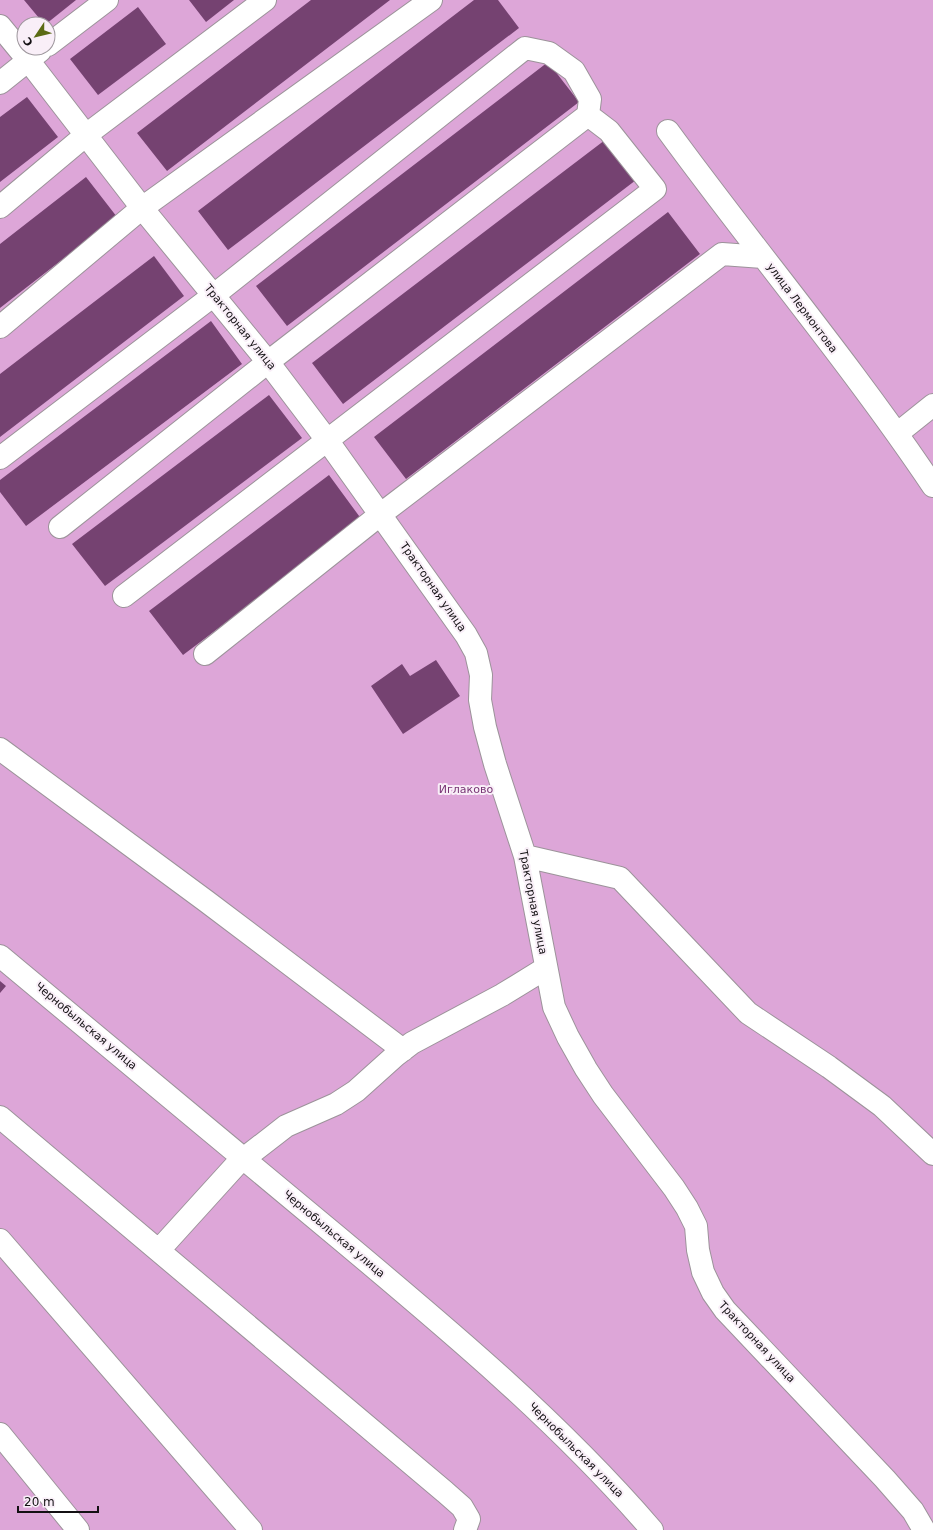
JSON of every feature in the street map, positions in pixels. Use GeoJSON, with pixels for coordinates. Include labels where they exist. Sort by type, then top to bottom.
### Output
{"type":"FeatureCollection","features":[{"type":"Feature","properties":{"kind":"street"},"geometry":{"type":"LineString","coordinates":[[56,39],[107,0]]}},
{"type":"Feature","properties":{"kind":"street"},"geometry":{"type":"LineString","coordinates":[[0,207],[86,134],[265,0]]}},
{"type":"Feature","properties":{"kind":"street"},"geometry":{"type":"LineString","coordinates":[[0,327],[142,208],[431,0]]}},
{"type":"Feature","properties":{"kind":"street","name":"Тракторная улица"},"geometry":{"type":"LineString","coordinates":[[0,26],[16,38]]}},
{"type":"Feature","properties":{"kind":"street"},"geometry":{"type":"LineString","coordinates":[[0,458],[214,295],[526,48],[549,53],[574,71],[590,99],[588,115],[268,362],[60,527]]}},
{"type":"Feature","properties":{"kind":"street"},"geometry":{"type":"LineString","coordinates":[[0,83],[34,56]]}},
{"type":"Feature","properties":{"kind":"street","name":"Тракторная улица"},"geometry":{"type":"LineString","coordinates":[[37,56],[86,134],[142,208],[268,362],[381,514],[466,635],[476,653],[481,675],[480,700],[485,727],[495,764],[525,856],[554,1007],[568,1037],[603,1095],[674,1188],[687,1208],[696,1226],[698,1250],[703,1272],[713,1293],[725,1310],[885,1479],[913,1511],[924,1530]]}},
{"type":"Feature","properties":{"kind":"street"},"geometry":{"type":"LineString","coordinates":[[124,596],[655,189],[608,131],[588,115]]}},
{"type":"Feature","properties":{"kind":"street","name":"улица Лермонтова"},"geometry":{"type":"LineString","coordinates":[[668,131],[898,434],[933,486]]}},
{"type":"Feature","properties":{"kind":"street"},"geometry":{"type":"LineString","coordinates":[[205,654],[381,514],[722,254],[763,257]]}},
{"type":"Feature","properties":{"kind":"street"},"geometry":{"type":"LineString","coordinates":[[898,434],[933,405]]}},
{"type":"Feature","properties":{"kind":"street"},"geometry":{"type":"LineString","coordinates":[[0,749],[206,901],[403,1050]]}},
{"type":"Feature","properties":{"kind":"street"},"geometry":{"type":"LineString","coordinates":[[525,856],[620,878],[748,1013],[829,1067],[882,1106],[933,1154]]}},
{"type":"Feature","properties":{"kind":"street","name":"Чернобыльская улица"},"geometry":{"type":"LineString","coordinates":[[0,956],[425,1310],[492,1369],[588,1459],[652,1530]]}},
{"type":"Feature","properties":{"kind":"street"},"geometry":{"type":"LineString","coordinates":[[159,1250],[227,1174],[244,1158],[286,1126],[336,1104],[356,1091],[412,1043],[502,995],[546,968]]}},
{"type":"Feature","properties":{"kind":"street"},"geometry":{"type":"LineString","coordinates":[[0,1118],[159,1250],[462,1507],[469,1519],[465,1530]]}},
{"type":"Feature","properties":{"kind":"street"},"geometry":{"type":"LineString","coordinates":[[0,1240],[251,1530]]}},
{"type":"Feature","properties":{"kind":"street"},"geometry":{"type":"LineString","coordinates":[[0,1434],[78,1530]]}},
{"type":"Feature","properties":{"kind":"green space","name":"Иглаково"},"geometry":{"type":"Polygon","coordinates":[[[0,0],[933,0],[933,1530],[0,1530],[0,0]]]}},
{"type":"Feature","properties":{"kind":"building"},"geometry":{"type":"Polygon","coordinates":[[[24,0],[76,0],[56,16],[37,16],[24,0]]]}},
{"type":"Feature","properties":{"kind":"building"},"geometry":{"type":"Polygon","coordinates":[[[189,0],[234,0],[206,22],[189,0]]]}},
{"type":"Feature","properties":{"kind":"building"},"geometry":{"type":"Polygon","coordinates":[[[311,0],[390,0],[167,171],[137,133],[311,0]]]}},
{"type":"Feature","properties":{"kind":"building"},"geometry":{"type":"Polygon","coordinates":[[[474,0],[498,0],[519,28],[228,250],[198,211],[474,0]]]}},
{"type":"Feature","properties":{"kind":"building"},"geometry":{"type":"Polygon","coordinates":[[[138,7],[166,44],[98,95],[70,59],[138,7]]]}},
{"type":"Feature","properties":{"kind":"building"},"geometry":{"type":"Polygon","coordinates":[[[548,62],[579,102],[287,326],[256,286],[548,62]]]}},
{"type":"Feature","properties":{"kind":"building"},"geometry":{"type":"Polygon","coordinates":[[[27,97],[58,137],[0,182],[0,117],[27,97]]]}},
{"type":"Feature","properties":{"kind":"building"},"geometry":{"type":"Polygon","coordinates":[[[605,140],[636,180],[343,404],[312,363],[605,140]]]}},
{"type":"Feature","properties":{"kind":"building"},"geometry":{"type":"Polygon","coordinates":[[[86,177],[117,217],[0,308],[0,244],[86,177]]]}},
{"type":"Feature","properties":{"kind":"building"},"geometry":{"type":"Polygon","coordinates":[[[668,212],[700,254],[406,479],[374,437],[668,212]]]}},
{"type":"Feature","properties":{"kind":"building"},"geometry":{"type":"Polygon","coordinates":[[[154,256],[184,296],[0,437],[0,374],[154,256]]]}},
{"type":"Feature","properties":{"kind":"building"},"geometry":{"type":"Polygon","coordinates":[[[211,321],[242,364],[26,526],[0,492],[0,480],[211,321]]]}},
{"type":"Feature","properties":{"kind":"building"},"geometry":{"type":"Polygon","coordinates":[[[269,395],[302,438],[105,586],[72,544],[269,395]]]}},
{"type":"Feature","properties":{"kind":"building"},"geometry":{"type":"Polygon","coordinates":[[[329,475],[362,520],[183,655],[149,611],[329,475]]]}},
{"type":"Feature","properties":{"kind":"building"},"geometry":{"type":"Polygon","coordinates":[[[436,660],[460,696],[403,734],[371,686],[402,664],[410,676],[436,660]]]}},
{"type":"Feature","properties":{"kind":"building"},"geometry":{"type":"Polygon","coordinates":[[[0,981],[6,986],[0,993],[0,981]]]}}]}
